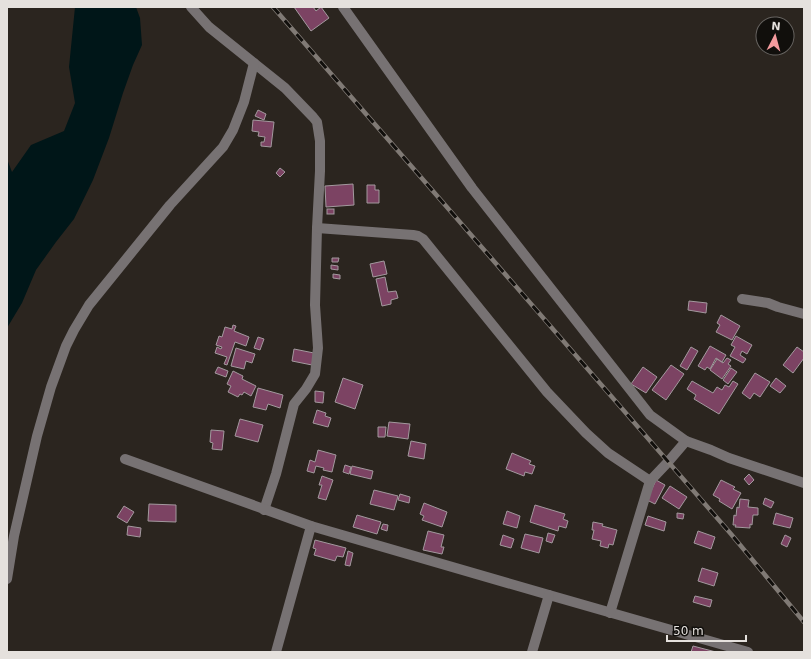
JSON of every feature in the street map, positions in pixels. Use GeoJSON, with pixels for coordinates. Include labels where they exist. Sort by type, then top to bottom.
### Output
{"type":"FeatureCollection","features":[{"type":"Feature","properties":{"kind":"street"},"geometry":{"type":"LineString","coordinates":[[191,7],[209,27],[284,88],[317,122],[320,141],[316,305],[318,348],[315,374],[306,389],[294,404],[276,474],[264,510]]}},
{"type":"Feature","properties":{"kind":"street"},"geometry":{"type":"LineString","coordinates":[[343,7],[472,188],[650,415],[686,441],[729,458],[804,483]]}},
{"type":"Feature","properties":{"kind":"street"},"geometry":{"type":"LineString","coordinates":[[7,579],[14,536],[37,436],[51,387],[66,346],[89,305],[160,216],[223,147],[233,130],[244,102],[254,63]]}},
{"type":"Feature","properties":{"kind":"street"},"geometry":{"type":"LineString","coordinates":[[317,228],[413,234],[423,239],[547,392],[586,433],[608,453],[650,481]]}},
{"type":"Feature","properties":{"kind":"street"},"geometry":{"type":"LineString","coordinates":[[742,299],[768,303],[804,314]]}},
{"type":"Feature","properties":{"kind":"street"},"geometry":{"type":"LineString","coordinates":[[610,613],[650,481],[686,441]]}},
{"type":"Feature","properties":{"kind":"street"},"geometry":{"type":"LineString","coordinates":[[125,459],[311,526],[549,596],[748,652]]}},
{"type":"Feature","properties":{"kind":"street"},"geometry":{"type":"LineString","coordinates":[[276,652],[311,526]]}},
{"type":"Feature","properties":{"kind":"street"},"geometry":{"type":"LineString","coordinates":[[532,652],[549,596]]}},
{"type":"Feature","properties":{"kind":"shaded area"},"geometry":{"type":"Polygon","coordinates":[[[75,7],[136,7],[140,18],[142,45],[133,65],[109,138],[93,180],[74,219],[36,270],[22,303],[7,328],[7,159],[12,172],[31,145],[64,131],[75,103],[69,67],[75,7]]]}},
{"type":"Feature","properties":{"kind":"building"},"geometry":{"type":"Polygon","coordinates":[[[294,7],[313,7],[316,11],[321,7],[329,18],[311,31],[294,7]]]}},
{"type":"Feature","properties":{"kind":"building"},"geometry":{"type":"Polygon","coordinates":[[[258,110],[266,114],[264,120],[255,116],[258,110]]]}},
{"type":"Feature","properties":{"kind":"building"},"geometry":{"type":"Polygon","coordinates":[[[253,120],[274,122],[271,147],[261,146],[261,142],[264,142],[265,137],[258,136],[259,132],[252,131],[253,120]]]}},
{"type":"Feature","properties":{"kind":"building"},"geometry":{"type":"Polygon","coordinates":[[[280,168],[285,172],[280,177],[276,173],[280,168]]]}},
{"type":"Feature","properties":{"kind":"building"},"geometry":{"type":"Polygon","coordinates":[[[353,184],[354,205],[326,207],[325,186],[353,184]]]}},
{"type":"Feature","properties":{"kind":"building"},"geometry":{"type":"Polygon","coordinates":[[[367,185],[375,185],[375,190],[379,190],[379,203],[367,203],[367,185]]]}},
{"type":"Feature","properties":{"kind":"building"},"geometry":{"type":"Polygon","coordinates":[[[327,209],[334,209],[334,214],[327,214],[327,209]]]}},
{"type":"Feature","properties":{"kind":"building"},"geometry":{"type":"Polygon","coordinates":[[[332,258],[339,258],[338,262],[332,262],[332,258]]]}},
{"type":"Feature","properties":{"kind":"building"},"geometry":{"type":"Polygon","coordinates":[[[384,261],[387,274],[373,277],[370,264],[384,261]]]}},
{"type":"Feature","properties":{"kind":"building"},"geometry":{"type":"Polygon","coordinates":[[[331,265],[338,266],[338,270],[331,269],[331,265]]]}},
{"type":"Feature","properties":{"kind":"building"},"geometry":{"type":"Polygon","coordinates":[[[333,274],[340,275],[340,279],[333,278],[333,274]]]}},
{"type":"Feature","properties":{"kind":"building"},"geometry":{"type":"Polygon","coordinates":[[[385,277],[388,292],[396,291],[398,298],[391,300],[391,304],[382,306],[376,279],[385,277]]]}},
{"type":"Feature","properties":{"kind":"building"},"geometry":{"type":"Polygon","coordinates":[[[689,301],[707,303],[706,313],[688,310],[689,301]]]}},
{"type":"Feature","properties":{"kind":"building"},"geometry":{"type":"Polygon","coordinates":[[[721,315],[740,326],[732,340],[716,332],[720,325],[717,323],[721,315]]]}},
{"type":"Feature","properties":{"kind":"building"},"geometry":{"type":"Polygon","coordinates":[[[233,325],[236,326],[234,331],[249,337],[246,346],[235,342],[227,365],[224,364],[227,357],[215,353],[217,347],[221,349],[222,347],[216,345],[219,336],[222,337],[225,327],[232,329],[233,325]]]}},
{"type":"Feature","properties":{"kind":"building"},"geometry":{"type":"Polygon","coordinates":[[[736,336],[752,345],[747,354],[742,351],[740,355],[746,359],[743,363],[730,356],[735,347],[731,345],[736,336]]]}},
{"type":"Feature","properties":{"kind":"building"},"geometry":{"type":"Polygon","coordinates":[[[258,337],[264,339],[260,350],[254,348],[258,337]]]}},
{"type":"Feature","properties":{"kind":"building"},"geometry":{"type":"Polygon","coordinates":[[[710,346],[726,355],[722,362],[716,358],[710,369],[707,367],[705,370],[698,366],[710,346]]]}},
{"type":"Feature","properties":{"kind":"building"},"geometry":{"type":"Polygon","coordinates":[[[691,347],[698,351],[687,370],[680,366],[691,347]]]}},
{"type":"Feature","properties":{"kind":"building"},"geometry":{"type":"Polygon","coordinates":[[[797,347],[804,352],[804,358],[793,373],[783,365],[797,347]]]}},
{"type":"Feature","properties":{"kind":"building"},"geometry":{"type":"Polygon","coordinates":[[[236,348],[255,354],[252,363],[246,361],[244,369],[231,366],[236,348]]]}},
{"type":"Feature","properties":{"kind":"building"},"geometry":{"type":"Polygon","coordinates":[[[294,349],[314,353],[312,365],[292,361],[294,349]]]}},
{"type":"Feature","properties":{"kind":"building"},"geometry":{"type":"Polygon","coordinates":[[[727,358],[731,360],[728,364],[731,366],[722,379],[710,370],[717,359],[723,363],[727,358]]]}},
{"type":"Feature","properties":{"kind":"building"},"geometry":{"type":"Polygon","coordinates":[[[671,365],[684,374],[666,400],[652,390],[671,365]]]}},
{"type":"Feature","properties":{"kind":"building"},"geometry":{"type":"Polygon","coordinates":[[[218,367],[228,371],[226,377],[215,373],[218,367]]]}},
{"type":"Feature","properties":{"kind":"building"},"geometry":{"type":"Polygon","coordinates":[[[643,367],[657,377],[646,393],[631,384],[643,367]]]}},
{"type":"Feature","properties":{"kind":"building"},"geometry":{"type":"Polygon","coordinates":[[[731,368],[737,372],[728,384],[723,380],[731,368]]]}},
{"type":"Feature","properties":{"kind":"building"},"geometry":{"type":"Polygon","coordinates":[[[233,371],[243,376],[242,379],[256,386],[251,396],[244,392],[238,397],[228,392],[231,386],[227,384],[233,371]]]}},
{"type":"Feature","properties":{"kind":"building"},"geometry":{"type":"Polygon","coordinates":[[[755,373],[770,382],[760,397],[754,393],[750,399],[742,393],[755,373]]]}},
{"type":"Feature","properties":{"kind":"building"},"geometry":{"type":"Polygon","coordinates":[[[343,378],[363,385],[355,409],[335,402],[343,378]]]}},
{"type":"Feature","properties":{"kind":"building"},"geometry":{"type":"Polygon","coordinates":[[[776,378],[786,386],[780,393],[770,386],[776,378]]]}},
{"type":"Feature","properties":{"kind":"building"},"geometry":{"type":"Polygon","coordinates":[[[692,381],[713,393],[717,387],[722,390],[725,385],[729,387],[733,381],[738,384],[719,414],[694,399],[696,395],[687,389],[692,381]]]}},
{"type":"Feature","properties":{"kind":"building"},"geometry":{"type":"Polygon","coordinates":[[[258,388],[283,395],[280,408],[268,404],[266,410],[253,407],[258,388]]]}},
{"type":"Feature","properties":{"kind":"building"},"geometry":{"type":"Polygon","coordinates":[[[315,391],[324,392],[323,403],[315,402],[315,391]]]}},
{"type":"Feature","properties":{"kind":"building"},"geometry":{"type":"Polygon","coordinates":[[[317,410],[326,413],[325,416],[331,418],[328,427],[313,423],[317,410]]]}},
{"type":"Feature","properties":{"kind":"building"},"geometry":{"type":"Polygon","coordinates":[[[240,419],[263,425],[258,442],[235,436],[240,419]]]}},
{"type":"Feature","properties":{"kind":"building"},"geometry":{"type":"Polygon","coordinates":[[[389,422],[410,424],[408,439],[387,436],[389,422]]]}},
{"type":"Feature","properties":{"kind":"building"},"geometry":{"type":"Polygon","coordinates":[[[378,427],[386,427],[385,437],[378,437],[378,427]]]}},
{"type":"Feature","properties":{"kind":"building"},"geometry":{"type":"Polygon","coordinates":[[[211,430],[224,431],[222,450],[212,449],[213,443],[210,442],[211,430]]]}},
{"type":"Feature","properties":{"kind":"building"},"geometry":{"type":"Polygon","coordinates":[[[411,441],[426,444],[424,459],[408,456],[411,441]]]}},
{"type":"Feature","properties":{"kind":"building"},"geometry":{"type":"Polygon","coordinates":[[[318,450],[336,455],[332,472],[323,470],[324,468],[316,466],[314,473],[307,471],[310,460],[315,462],[318,450]]]}},
{"type":"Feature","properties":{"kind":"building"},"geometry":{"type":"Polygon","coordinates":[[[512,453],[531,461],[529,464],[535,466],[532,474],[525,472],[524,476],[506,469],[512,453]]]}},
{"type":"Feature","properties":{"kind":"building"},"geometry":{"type":"Polygon","coordinates":[[[345,465],[351,467],[349,474],[343,472],[345,465]]]}},
{"type":"Feature","properties":{"kind":"building"},"geometry":{"type":"Polygon","coordinates":[[[352,466],[373,471],[371,479],[350,474],[352,466]]]}},
{"type":"Feature","properties":{"kind":"building"},"geometry":{"type":"Polygon","coordinates":[[[749,474],[754,480],[749,485],[744,479],[749,474]]]}},
{"type":"Feature","properties":{"kind":"building"},"geometry":{"type":"Polygon","coordinates":[[[322,476],[333,480],[326,500],[318,498],[322,485],[319,485],[322,476]]]}},
{"type":"Feature","properties":{"kind":"building"},"geometry":{"type":"Polygon","coordinates":[[[656,480],[665,485],[655,504],[647,500],[656,480]]]}},
{"type":"Feature","properties":{"kind":"building"},"geometry":{"type":"Polygon","coordinates":[[[721,480],[735,487],[733,489],[741,493],[732,509],[719,501],[720,499],[713,495],[721,480]]]}},
{"type":"Feature","properties":{"kind":"building"},"geometry":{"type":"Polygon","coordinates":[[[670,486],[687,497],[679,509],[662,498],[670,486]]]}},
{"type":"Feature","properties":{"kind":"building"},"geometry":{"type":"Polygon","coordinates":[[[374,490],[398,496],[394,510],[370,504],[374,490]]]}},
{"type":"Feature","properties":{"kind":"building"},"geometry":{"type":"Polygon","coordinates":[[[400,494],[410,497],[409,503],[398,500],[400,494]]]}},
{"type":"Feature","properties":{"kind":"building"},"geometry":{"type":"Polygon","coordinates":[[[765,498],[774,502],[771,508],[763,504],[765,498]]]}},
{"type":"Feature","properties":{"kind":"building"},"geometry":{"type":"Polygon","coordinates":[[[740,499],[749,500],[748,507],[758,508],[758,515],[753,515],[752,525],[750,524],[750,528],[735,527],[736,525],[733,525],[734,515],[736,516],[740,499]]]}},
{"type":"Feature","properties":{"kind":"building"},"geometry":{"type":"Polygon","coordinates":[[[424,503],[447,512],[442,527],[422,520],[424,516],[420,514],[424,503]]]}},
{"type":"Feature","properties":{"kind":"building"},"geometry":{"type":"Polygon","coordinates":[[[149,504],[176,505],[176,522],[148,521],[149,504]]]}},
{"type":"Feature","properties":{"kind":"building"},"geometry":{"type":"Polygon","coordinates":[[[535,505],[565,514],[563,519],[568,521],[566,528],[559,526],[558,531],[530,522],[535,505]]]}},
{"type":"Feature","properties":{"kind":"building"},"geometry":{"type":"Polygon","coordinates":[[[124,506],[134,512],[127,523],[117,517],[124,506]]]}},
{"type":"Feature","properties":{"kind":"building"},"geometry":{"type":"Polygon","coordinates":[[[507,511],[520,516],[517,528],[503,524],[507,511]]]}},
{"type":"Feature","properties":{"kind":"building"},"geometry":{"type":"Polygon","coordinates":[[[677,513],[684,514],[683,519],[677,518],[677,513]]]}},
{"type":"Feature","properties":{"kind":"building"},"geometry":{"type":"Polygon","coordinates":[[[776,513],[793,518],[790,528],[773,524],[776,513]]]}},
{"type":"Feature","properties":{"kind":"building"},"geometry":{"type":"Polygon","coordinates":[[[357,515],[381,522],[377,534],[353,527],[357,515]]]}},
{"type":"Feature","properties":{"kind":"building"},"geometry":{"type":"Polygon","coordinates":[[[648,516],[666,522],[664,531],[645,525],[648,516]]]}},
{"type":"Feature","properties":{"kind":"building"},"geometry":{"type":"Polygon","coordinates":[[[593,522],[603,524],[602,526],[617,530],[613,545],[609,544],[608,548],[600,546],[601,541],[592,539],[594,530],[592,530],[593,522]]]}},
{"type":"Feature","properties":{"kind":"building"},"geometry":{"type":"Polygon","coordinates":[[[383,524],[388,525],[387,531],[381,529],[383,524]]]}},
{"type":"Feature","properties":{"kind":"building"},"geometry":{"type":"Polygon","coordinates":[[[128,526],[141,528],[140,537],[127,535],[128,526]]]}},
{"type":"Feature","properties":{"kind":"building"},"geometry":{"type":"Polygon","coordinates":[[[428,531],[444,535],[441,547],[444,547],[442,554],[423,550],[428,531]]]}},
{"type":"Feature","properties":{"kind":"building"},"geometry":{"type":"Polygon","coordinates":[[[698,531],[715,537],[711,549],[694,543],[698,531]]]}},
{"type":"Feature","properties":{"kind":"building"},"geometry":{"type":"Polygon","coordinates":[[[548,533],[555,535],[552,543],[546,541],[548,533]]]}},
{"type":"Feature","properties":{"kind":"building"},"geometry":{"type":"Polygon","coordinates":[[[525,534],[543,538],[539,553],[521,548],[525,534]]]}},
{"type":"Feature","properties":{"kind":"building"},"geometry":{"type":"Polygon","coordinates":[[[503,535],[514,539],[511,548],[500,545],[503,535]]]}},
{"type":"Feature","properties":{"kind":"building"},"geometry":{"type":"Polygon","coordinates":[[[785,535],[791,538],[787,547],[781,544],[785,535]]]}},
{"type":"Feature","properties":{"kind":"building"},"geometry":{"type":"Polygon","coordinates":[[[315,540],[346,548],[343,557],[337,556],[335,561],[314,555],[316,549],[313,548],[315,540]]]}},
{"type":"Feature","properties":{"kind":"building"},"geometry":{"type":"Polygon","coordinates":[[[348,551],[353,553],[350,566],[345,565],[348,551]]]}},
{"type":"Feature","properties":{"kind":"building"},"geometry":{"type":"Polygon","coordinates":[[[702,568],[718,573],[714,586],[698,581],[702,568]]]}},
{"type":"Feature","properties":{"kind":"building"},"geometry":{"type":"Polygon","coordinates":[[[695,596],[712,600],[710,607],[693,602],[695,596]]]}},
{"type":"Feature","properties":{"kind":"building"},"geometry":{"type":"Polygon","coordinates":[[[693,646],[716,652],[691,652],[693,646]]]}},
{"type":"Feature","properties":{"kind":"railway"},"geometry":{"type":"LineString","coordinates":[[273,7],[731,534],[804,622]]}}]}
